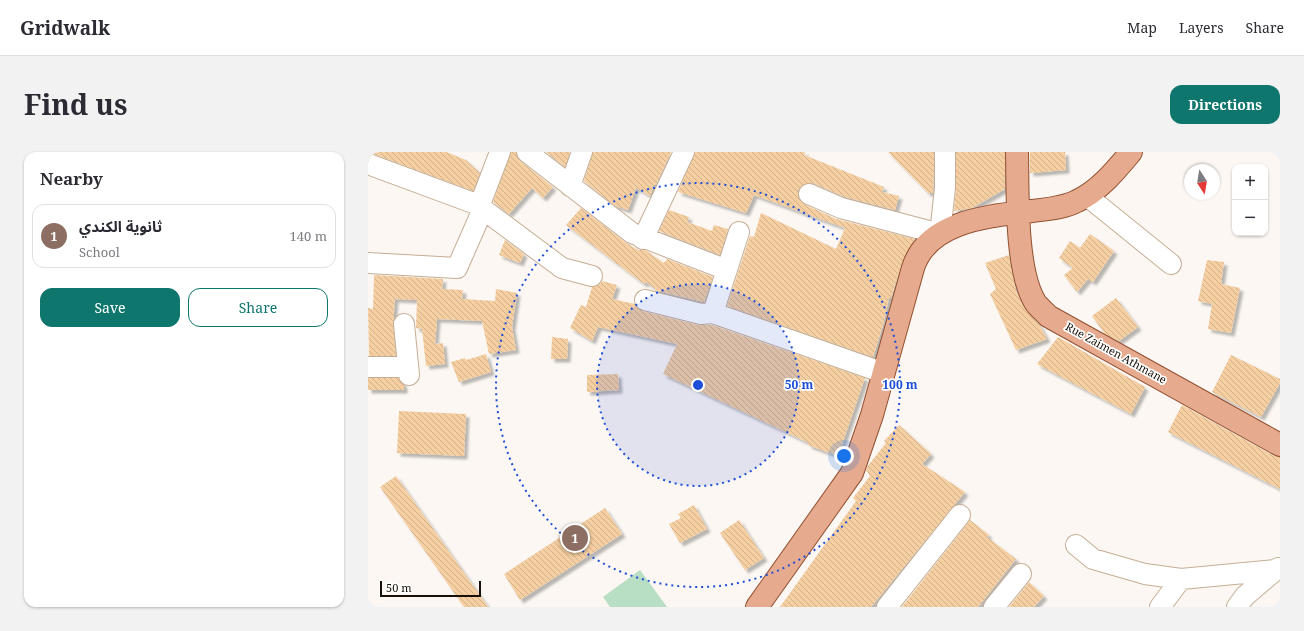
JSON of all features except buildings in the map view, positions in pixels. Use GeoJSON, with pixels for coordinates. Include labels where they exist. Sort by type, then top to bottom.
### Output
{"type":"FeatureCollection","features":[{"type":"Feature","properties":{"kind":"main road","name":"Rue Zaimen Athmane"},"geometry":{"type":"LineString","coordinates":[[1017,152],[1020,242],[1028,287],[1035,303],[1048,316],[1280,445]]}},
{"type":"Feature","properties":{"kind":"main road"},"geometry":{"type":"LineString","coordinates":[[760,606],[852,473],[872,415],[915,259],[926,245],[940,234],[965,222],[1068,205],[1087,196],[1110,175],[1131,152]]}},
{"type":"Feature","properties":{"kind":"street"},"geometry":{"type":"LineString","coordinates":[[368,263],[457,268],[481,208],[500,152]]}},
{"type":"Feature","properties":{"kind":"street"},"geometry":{"type":"LineString","coordinates":[[527,152],[632,233],[643,239],[727,270]]}},
{"type":"Feature","properties":{"kind":"street"},"geometry":{"type":"LineString","coordinates":[[570,186],[582,152]]}},
{"type":"Feature","properties":{"kind":"street"},"geometry":{"type":"LineString","coordinates":[[643,239],[684,152]]}},
{"type":"Feature","properties":{"kind":"street"},"geometry":{"type":"LineString","coordinates":[[809,194],[841,208],[940,234],[945,188],[945,152]]}},
{"type":"Feature","properties":{"kind":"street"},"geometry":{"type":"LineString","coordinates":[[368,164],[481,208],[562,268],[592,276]]}},
{"type":"Feature","properties":{"kind":"street"},"geometry":{"type":"LineString","coordinates":[[1087,196],[1171,264]]}},
{"type":"Feature","properties":{"kind":"street"},"geometry":{"type":"LineString","coordinates":[[713,314],[738,232]]}},
{"type":"Feature","properties":{"kind":"street"},"geometry":{"type":"LineString","coordinates":[[645,300],[701,314],[713,314],[884,373]]}},
{"type":"Feature","properties":{"kind":"street"},"geometry":{"type":"LineString","coordinates":[[368,367],[409,371],[404,324]]}},
{"type":"Feature","properties":{"kind":"street"},"geometry":{"type":"LineString","coordinates":[[887,607],[960,515]]}},
{"type":"Feature","properties":{"kind":"street"},"geometry":{"type":"LineString","coordinates":[[1076,545],[1094,559],[1145,574],[1181,579],[1278,568]]}},
{"type":"Feature","properties":{"kind":"street"},"geometry":{"type":"LineString","coordinates":[[1237,607],[1245,596],[1278,568]]}},
{"type":"Feature","properties":{"kind":"street"},"geometry":{"type":"LineString","coordinates":[[994,607],[1021,574]]}},
{"type":"Feature","properties":{"kind":"street"},"geometry":{"type":"LineString","coordinates":[[1160,607],[1181,579]]}},
{"type":"Feature","properties":{"kind":"green space"},"geometry":{"type":"Polygon","coordinates":[[[640,570],[667,607],[610,607],[603,597],[640,570]]]}},
{"type":"Feature","properties":{"kind":"place","name":"ثانوية الكندي"},"geometry":{"type":"Point","coordinates":[575,538]}}]}
